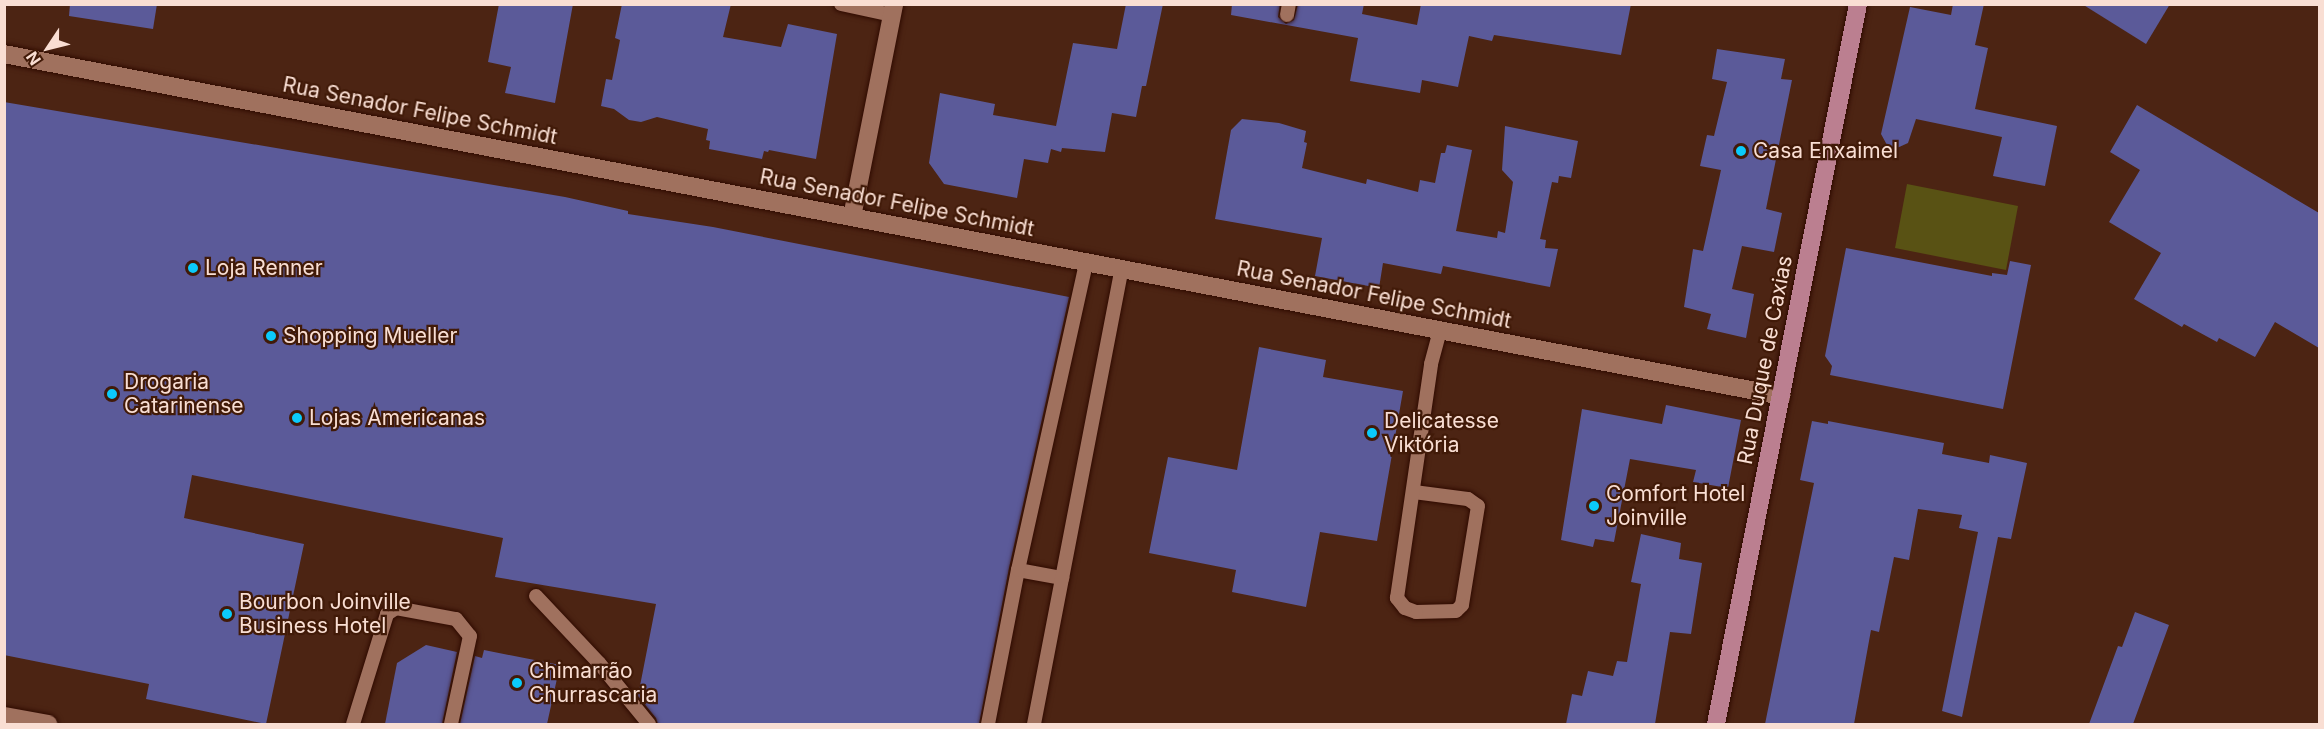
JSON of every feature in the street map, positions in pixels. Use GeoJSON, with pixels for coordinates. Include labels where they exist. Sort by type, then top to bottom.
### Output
{"type":"FeatureCollection","features":[{"type":"Feature","properties":{"kind":"main road","name":"Rua Duque de Caxias"},"geometry":{"type":"LineString","coordinates":[[1716,724],[1858,4]]}},
{"type":"Feature","properties":{"kind":"main road"},"geometry":{"type":"LineString","coordinates":[[852,217],[893,10]]}},
{"type":"Feature","properties":{"kind":"main road","name":"Rua Senador Felipe Schmidt"},"geometry":{"type":"LineString","coordinates":[[4,54],[1781,396]]}},
{"type":"Feature","properties":{"kind":"main road"},"geometry":{"type":"LineString","coordinates":[[4,716],[48,724]]}},
{"type":"Feature","properties":{"kind":"lane"},"geometry":{"type":"LineString","coordinates":[[841,4],[893,10]]}},
{"type":"Feature","properties":{"kind":"lane"},"geometry":{"type":"LineString","coordinates":[[988,724],[1018,570],[1086,262]]}},
{"type":"Feature","properties":{"kind":"lane"},"geometry":{"type":"LineString","coordinates":[[1034,724],[1122,269]]}},
{"type":"Feature","properties":{"kind":"lane"},"geometry":{"type":"LineString","coordinates":[[1414,492],[1468,498],[1478,506],[1462,604],[1456,611],[1416,612],[1405,608],[1397,598],[1431,364],[1440,330]]}},
{"type":"Feature","properties":{"kind":"lane"},"geometry":{"type":"LineString","coordinates":[[1018,570],[1062,578]]}},
{"type":"Feature","properties":{"kind":"lane"},"geometry":{"type":"LineString","coordinates":[[536,596],[599,663],[649,724]]}},
{"type":"Feature","properties":{"kind":"lane"},"geometry":{"type":"LineString","coordinates":[[353,724],[387,614],[396,608],[456,619],[470,636],[451,724]]}},
{"type":"Feature","properties":{"kind":"shaded area"},"geometry":{"type":"Polygon","coordinates":[[[1907,184],[2018,206],[2006,270],[1895,248],[1907,184]]]}},
{"type":"Feature","properties":{"kind":"building"},"geometry":{"type":"Polygon","coordinates":[[[70,4],[157,4],[153,29],[69,16],[70,4]]]}},
{"type":"Feature","properties":{"kind":"building"},"geometry":{"type":"Polygon","coordinates":[[[499,4],[573,4],[555,103],[505,93],[511,67],[488,62],[499,4]]]}},
{"type":"Feature","properties":{"kind":"building"},"geometry":{"type":"Polygon","coordinates":[[[622,4],[731,4],[723,37],[781,47],[788,24],[837,34],[816,159],[769,150],[764,151],[762,159],[709,149],[710,141],[706,140],[708,129],[657,117],[641,122],[629,120],[614,109],[601,106],[606,79],[612,80],[620,40],[615,38],[622,4]]]}},
{"type":"Feature","properties":{"kind":"building"},"geometry":{"type":"Polygon","coordinates":[[[1126,4],[1163,4],[1146,86],[1142,86],[1136,117],[1112,113],[1105,152],[1062,148],[1061,152],[1051,149],[1048,163],[1024,159],[1017,198],[944,184],[929,163],[940,93],[995,104],[993,115],[1056,126],[1073,43],[1117,49],[1126,4]]]}},
{"type":"Feature","properties":{"kind":"building"},"geometry":{"type":"Polygon","coordinates":[[[1232,4],[1280,4],[1278,17],[1286,24],[1294,20],[1298,4],[1364,4],[1362,14],[1417,25],[1421,4],[1631,4],[1621,55],[1494,35],[1492,41],[1469,36],[1458,87],[1422,80],[1420,93],[1350,81],[1358,38],[1231,15],[1232,4]]]}},
{"type":"Feature","properties":{"kind":"building"},"geometry":{"type":"Polygon","coordinates":[[[1953,4],[1984,4],[1975,45],[1988,48],[1975,109],[2057,126],[2045,186],[1993,176],[2002,137],[1916,119],[1908,143],[1897,148],[1887,145],[1881,134],[1910,7],[1951,15],[1953,4]]]}},
{"type":"Feature","properties":{"kind":"building"},"geometry":{"type":"Polygon","coordinates":[[[2082,4],[2170,4],[2146,44],[2082,4]]]}},
{"type":"Feature","properties":{"kind":"building"},"geometry":{"type":"Polygon","coordinates":[[[1717,49],[1785,59],[1781,79],[1792,80],[1766,209],[1782,213],[1774,252],[1742,246],[1732,289],[1754,294],[1746,338],[1707,329],[1711,314],[1684,307],[1693,249],[1703,251],[1721,170],[1700,166],[1707,135],[1714,136],[1727,82],[1712,79],[1717,49]]]}},
{"type":"Feature","properties":{"kind":"building"},"geometry":{"type":"Polygon","coordinates":[[[4,102],[565,197],[628,211],[628,214],[713,227],[1069,297],[1009,568],[979,724],[658,724],[656,718],[638,696],[656,604],[495,577],[503,538],[192,475],[184,518],[304,544],[266,724],[146,699],[149,684],[4,655],[4,102]]]}},
{"type":"Feature","properties":{"kind":"building"},"geometry":{"type":"Polygon","coordinates":[[[2137,105],[2319,213],[2319,348],[2275,322],[2255,357],[2219,338],[2217,342],[2184,324],[2182,327],[2134,299],[2161,253],[2109,222],[2140,170],[2110,152],[2137,105]]]}},
{"type":"Feature","properties":{"kind":"building"},"geometry":{"type":"Polygon","coordinates":[[[1242,119],[1279,123],[1306,131],[1304,142],[1307,143],[1302,168],[1366,184],[1367,179],[1418,192],[1420,180],[1435,183],[1441,153],[1445,153],[1447,145],[1472,150],[1456,231],[1497,238],[1498,231],[1505,233],[1513,182],[1502,170],[1505,126],[1578,141],[1571,178],[1559,176],[1558,183],[1552,182],[1540,239],[1546,240],[1545,248],[1558,249],[1550,287],[1443,266],[1441,274],[1383,263],[1379,288],[1315,276],[1322,238],[1215,219],[1231,130],[1242,119]]]}},
{"type":"Feature","properties":{"kind":"building"},"geometry":{"type":"Polygon","coordinates":[[[1846,248],[1992,276],[1992,273],[2007,275],[2010,261],[2031,265],[2003,409],[1830,375],[1832,366],[1825,356],[1846,248]]]}},
{"type":"Feature","properties":{"kind":"building"},"geometry":{"type":"Polygon","coordinates":[[[1259,347],[1326,360],[1323,377],[1403,391],[1377,541],[1320,532],[1306,607],[1232,592],[1236,570],[1149,553],[1168,457],[1237,470],[1259,347]]]}},
{"type":"Feature","properties":{"kind":"building"},"geometry":{"type":"Polygon","coordinates":[[[1666,405],[1741,420],[1728,488],[1693,482],[1696,470],[1630,459],[1614,542],[1595,539],[1593,547],[1561,540],[1582,409],[1662,424],[1666,405]]]}},
{"type":"Feature","properties":{"kind":"building"},"geometry":{"type":"Polygon","coordinates":[[[1812,421],[1828,424],[1828,421],[1944,443],[1942,454],[1989,463],[1990,455],[2027,463],[2011,539],[1998,537],[1962,717],[1942,711],[1978,532],[1959,528],[1962,515],[1918,509],[1909,560],[1894,557],[1879,632],[1871,630],[1854,724],[1765,724],[1814,483],[1800,480],[1812,421]]]}},
{"type":"Feature","properties":{"kind":"building"},"geometry":{"type":"Polygon","coordinates":[[[1641,534],[1681,543],[1679,559],[1702,563],[1691,634],[1670,632],[1655,724],[1566,724],[1572,694],[1582,696],[1588,671],[1613,676],[1617,661],[1627,662],[1641,584],[1631,582],[1641,534]]]}},
{"type":"Feature","properties":{"kind":"building"},"geometry":{"type":"Polygon","coordinates":[[[2135,612],[2169,625],[2133,724],[2089,724],[2118,646],[2122,647],[2135,612]]]}},
{"type":"Feature","properties":{"kind":"building"},"geometry":{"type":"Polygon","coordinates":[[[426,645],[457,652],[442,724],[385,724],[397,663],[426,645]]]}},
{"type":"Feature","properties":{"kind":"building","name":"Chimarrão Churrascaria"},"geometry":{"type":"Polygon","coordinates":[[[484,650],[560,665],[547,724],[460,724],[475,656],[482,658],[484,650]]]}},
{"type":"Feature","properties":{"kind":"place","name":"Casa Enxaimel"},"geometry":{"type":"Point","coordinates":[1741,151]}},
{"type":"Feature","properties":{"kind":"place","name":"Loja Renner"},"geometry":{"type":"Point","coordinates":[193,268]}},
{"type":"Feature","properties":{"kind":"place","name":"Shopping Mueller"},"geometry":{"type":"Point","coordinates":[271,336]}},
{"type":"Feature","properties":{"kind":"place","name":"Drogaria Catarinense"},"geometry":{"type":"Point","coordinates":[112,394]}},
{"type":"Feature","properties":{"kind":"place","name":"Lojas Americanas"},"geometry":{"type":"Point","coordinates":[297,418]}},
{"type":"Feature","properties":{"kind":"place","name":"Delicatesse Viktória"},"geometry":{"type":"Point","coordinates":[1372,433]}},
{"type":"Feature","properties":{"kind":"place","name":"Comfort Hotel Joinville"},"geometry":{"type":"Point","coordinates":[1594,506]}},
{"type":"Feature","properties":{"kind":"place","name":"Bourbon Joinville Business Hotel"},"geometry":{"type":"Point","coordinates":[227,614]}},
{"type":"Feature","properties":{"kind":"place","name":"Chimarrão Churrascaria"},"geometry":{"type":"Point","coordinates":[517,683]}}]}
